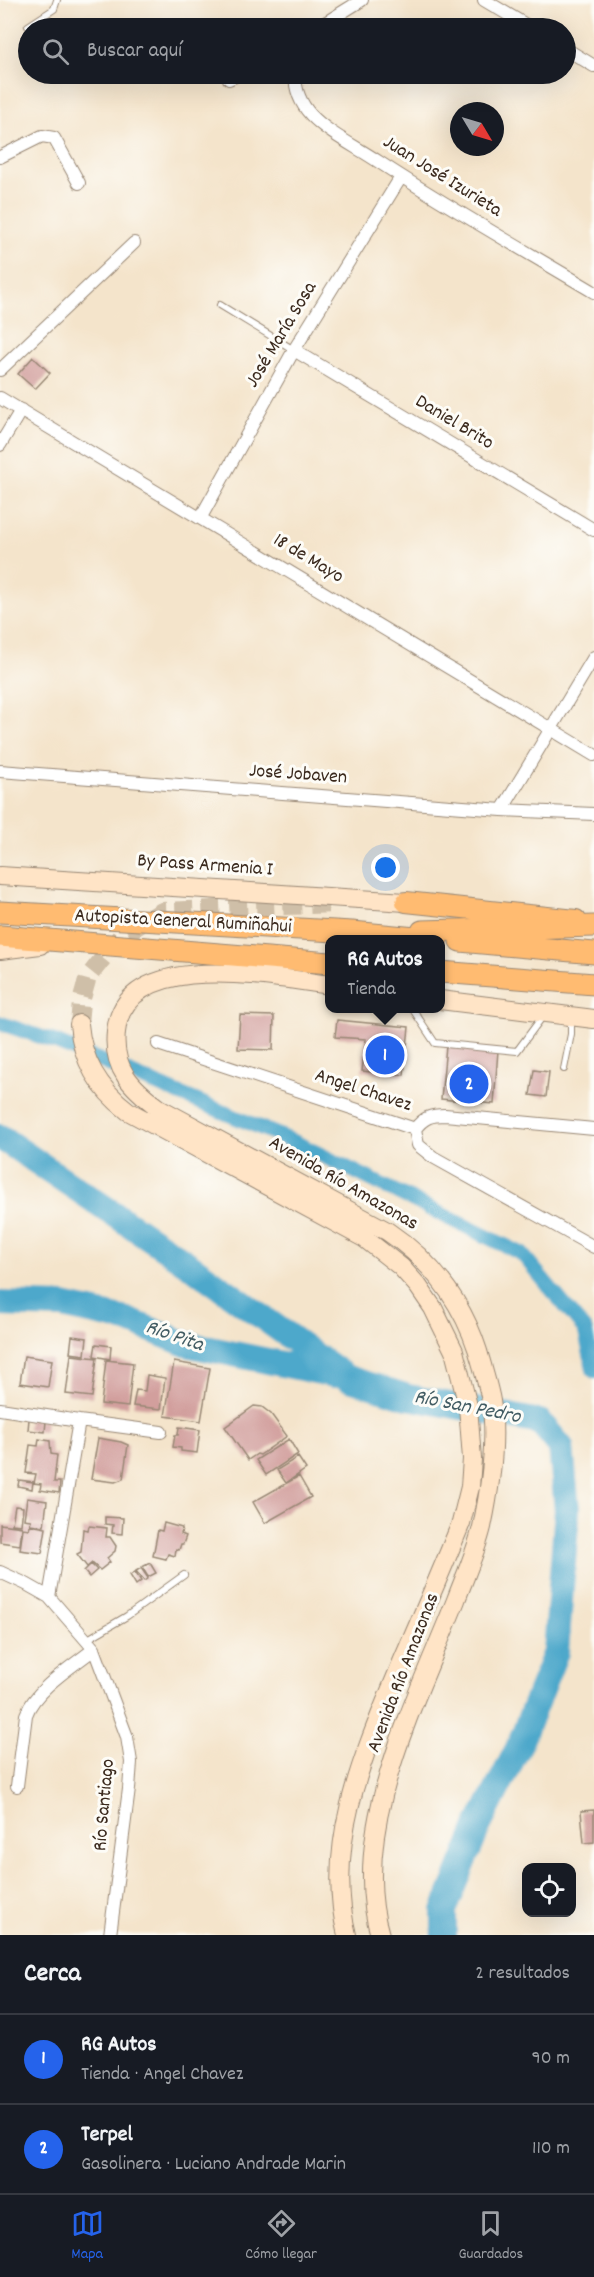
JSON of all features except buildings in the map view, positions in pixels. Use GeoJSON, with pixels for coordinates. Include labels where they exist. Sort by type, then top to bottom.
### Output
{"type":"FeatureCollection","features":[{"type":"Feature","properties":{"kind":"highway","name":"Autopista General Rumiñahui"},"geometry":{"type":"LineString","coordinates":[[0,912],[385,935]]}},
{"type":"Feature","properties":{"kind":"highway"},"geometry":{"type":"LineString","coordinates":[[352,932],[594,924]]}},
{"type":"Feature","properties":{"kind":"highway","name":"Autopista General Rumiñahui"},"geometry":{"type":"LineString","coordinates":[[0,936],[325,963]]}},
{"type":"Feature","properties":{"kind":"highway","name":"Autopista General Rumiñahui"},"geometry":{"type":"LineString","coordinates":[[445,941],[594,953]]}},
{"type":"Feature","properties":{"kind":"highway"},"geometry":{"type":"LineString","coordinates":[[445,972],[594,984]]}},
{"type":"Feature","properties":{"kind":"main road","name":"By Pass Armenia I"},"geometry":{"type":"LineString","coordinates":[[0,876],[398,903]]}},
{"type":"Feature","properties":{"kind":"main road"},"geometry":{"type":"LineString","coordinates":[[398,903],[594,924]]}},
{"type":"Feature","properties":{"kind":"main road"},"geometry":{"type":"LineString","coordinates":[[0,950],[64,941]]}},
{"type":"Feature","properties":{"kind":"main road","name":"Avenida Río Amazonas"},"geometry":{"type":"LineString","coordinates":[[325,984],[242,974],[160,979],[136,992],[124,1007],[116,1033],[117,1051],[124,1074],[136,1091],[159,1108],[387,1231],[406,1244],[424,1260],[452,1294],[468,1322],[478,1351],[491,1402],[493,1455],[482,1529],[396,1751],[377,1817],[370,1879],[380,1935]]}},
{"type":"Feature","properties":{"kind":"main road"},"geometry":{"type":"LineString","coordinates":[[445,1001],[594,1019]]}},
{"type":"Feature","properties":{"kind":"main road","name":"Avenida Río Amazonas"},"geometry":{"type":"LineString","coordinates":[[79,1024],[82,1047],[89,1065],[105,1090],[128,1111],[364,1238],[401,1267],[418,1286],[433,1308],[454,1351],[468,1406],[472,1459],[470,1487],[460,1523],[370,1739],[349,1805],[341,1861],[340,1891],[347,1935]]}},
{"type":"Feature","properties":{"kind":"street"},"geometry":{"type":"LineString","coordinates":[[333,18],[362,0]]}},
{"type":"Feature","properties":{"kind":"street"},"geometry":{"type":"LineString","coordinates":[[484,0],[514,18]]}},
{"type":"Feature","properties":{"kind":"street"},"geometry":{"type":"LineString","coordinates":[[576,55],[594,66]]}},
{"type":"Feature","properties":{"kind":"street","name":"Juan José Izurieta"},"geometry":{"type":"LineString","coordinates":[[295,84],[302,104],[312,116],[402,177],[594,292]]}},
{"type":"Feature","properties":{"kind":"street"},"geometry":{"type":"LineString","coordinates":[[0,157],[42,136],[54,138],[79,183]]}},
{"type":"Feature","properties":{"kind":"street","name":"José María Sosa"},"geometry":{"type":"LineString","coordinates":[[201,517],[294,350],[402,177]]}},
{"type":"Feature","properties":{"kind":"street"},"geometry":{"type":"LineString","coordinates":[[0,370],[134,243]]}},
{"type":"Feature","properties":{"kind":"street","name":"Daniel Brito"},"geometry":{"type":"LineString","coordinates":[[294,350],[594,530]]}},
{"type":"Feature","properties":{"kind":"street","name":"18 de Mayo"},"geometry":{"type":"LineString","coordinates":[[0,398],[594,755]]}},
{"type":"Feature","properties":{"kind":"street"},"geometry":{"type":"LineString","coordinates":[[0,445],[21,410]]}},
{"type":"Feature","properties":{"kind":"street"},"geometry":{"type":"LineString","coordinates":[[502,810],[594,657]]}},
{"type":"Feature","properties":{"kind":"street","name":"José Jobaven"},"geometry":{"type":"LineString","coordinates":[[0,771],[502,810],[594,814]]}},
{"type":"Feature","properties":{"kind":"street","name":"Angel Chavez"},"geometry":{"type":"LineString","coordinates":[[158,1044],[415,1129],[418,1145],[433,1157],[594,1247]]}},
{"type":"Feature","properties":{"kind":"street"},"geometry":{"type":"LineString","coordinates":[[415,1129],[422,1119],[428,1116],[446,1115],[594,1129]]}},
{"type":"Feature","properties":{"kind":"street"},"geometry":{"type":"LineString","coordinates":[[0,1409],[161,1432]]}},
{"type":"Feature","properties":{"kind":"street"},"geometry":{"type":"LineString","coordinates":[[49,1597],[79,1421]]}},
{"type":"Feature","properties":{"kind":"street"},"geometry":{"type":"LineString","coordinates":[[0,1572],[49,1597],[90,1644],[40,1694],[27,1711],[17,1786]]}},
{"type":"Feature","properties":{"kind":"street","name":"Río Santiago"},"geometry":{"type":"LineString","coordinates":[[90,1644],[127,1737],[131,1762],[110,1935]]}},
{"type":"Feature","properties":{"kind":"lane"},"geometry":{"type":"LineString","coordinates":[[40,18],[54,9],[57,0]]}},
{"type":"Feature","properties":{"kind":"lane"},"geometry":{"type":"LineString","coordinates":[[220,304],[294,350]]}},
{"type":"Feature","properties":{"kind":"lane"},"geometry":{"type":"LineString","coordinates":[[415,1013],[435,1043],[517,1051],[544,1014]]}},
{"type":"Feature","properties":{"kind":"lane"},"geometry":{"type":"LineString","coordinates":[[564,1069],[571,1034],[570,1017]]}},
{"type":"Feature","properties":{"kind":"lane"},"geometry":{"type":"LineString","coordinates":[[90,1644],[184,1575]]}},
{"type":"Feature","properties":{"kind":"waterway"},"geometry":{"type":"LineString","coordinates":[[0,1023],[53,1041],[297,1143],[522,1254],[585,1330],[594,1371]]}},
{"type":"Feature","properties":{"kind":"waterway","name":"Río San Pedro"},"geometry":{"type":"LineString","coordinates":[[0,1137],[194,1268],[347,1378],[408,1397],[540,1422],[561,1447],[567,1510],[556,1652],[518,1748],[478,1827],[444,1911],[444,1935]]}},
{"type":"Feature","properties":{"kind":"waterway","name":"Río Pita"},"geometry":{"type":"LineString","coordinates":[[0,1304],[63,1306],[127,1320],[186,1344],[335,1375]]}},
{"type":"Feature","properties":{"kind":"tunnel"},"geometry":{"type":"LineString","coordinates":[[79,1024],[81,1002],[88,977],[120,937],[162,911],[336,904]]}},
{"type":"Feature","properties":{"kind":"place","name":"RG Autos"},"geometry":{"type":"Point","coordinates":[385,1055]}},
{"type":"Feature","properties":{"kind":"place","name":"Terpel"},"geometry":{"type":"Point","coordinates":[469,1084]}}]}
